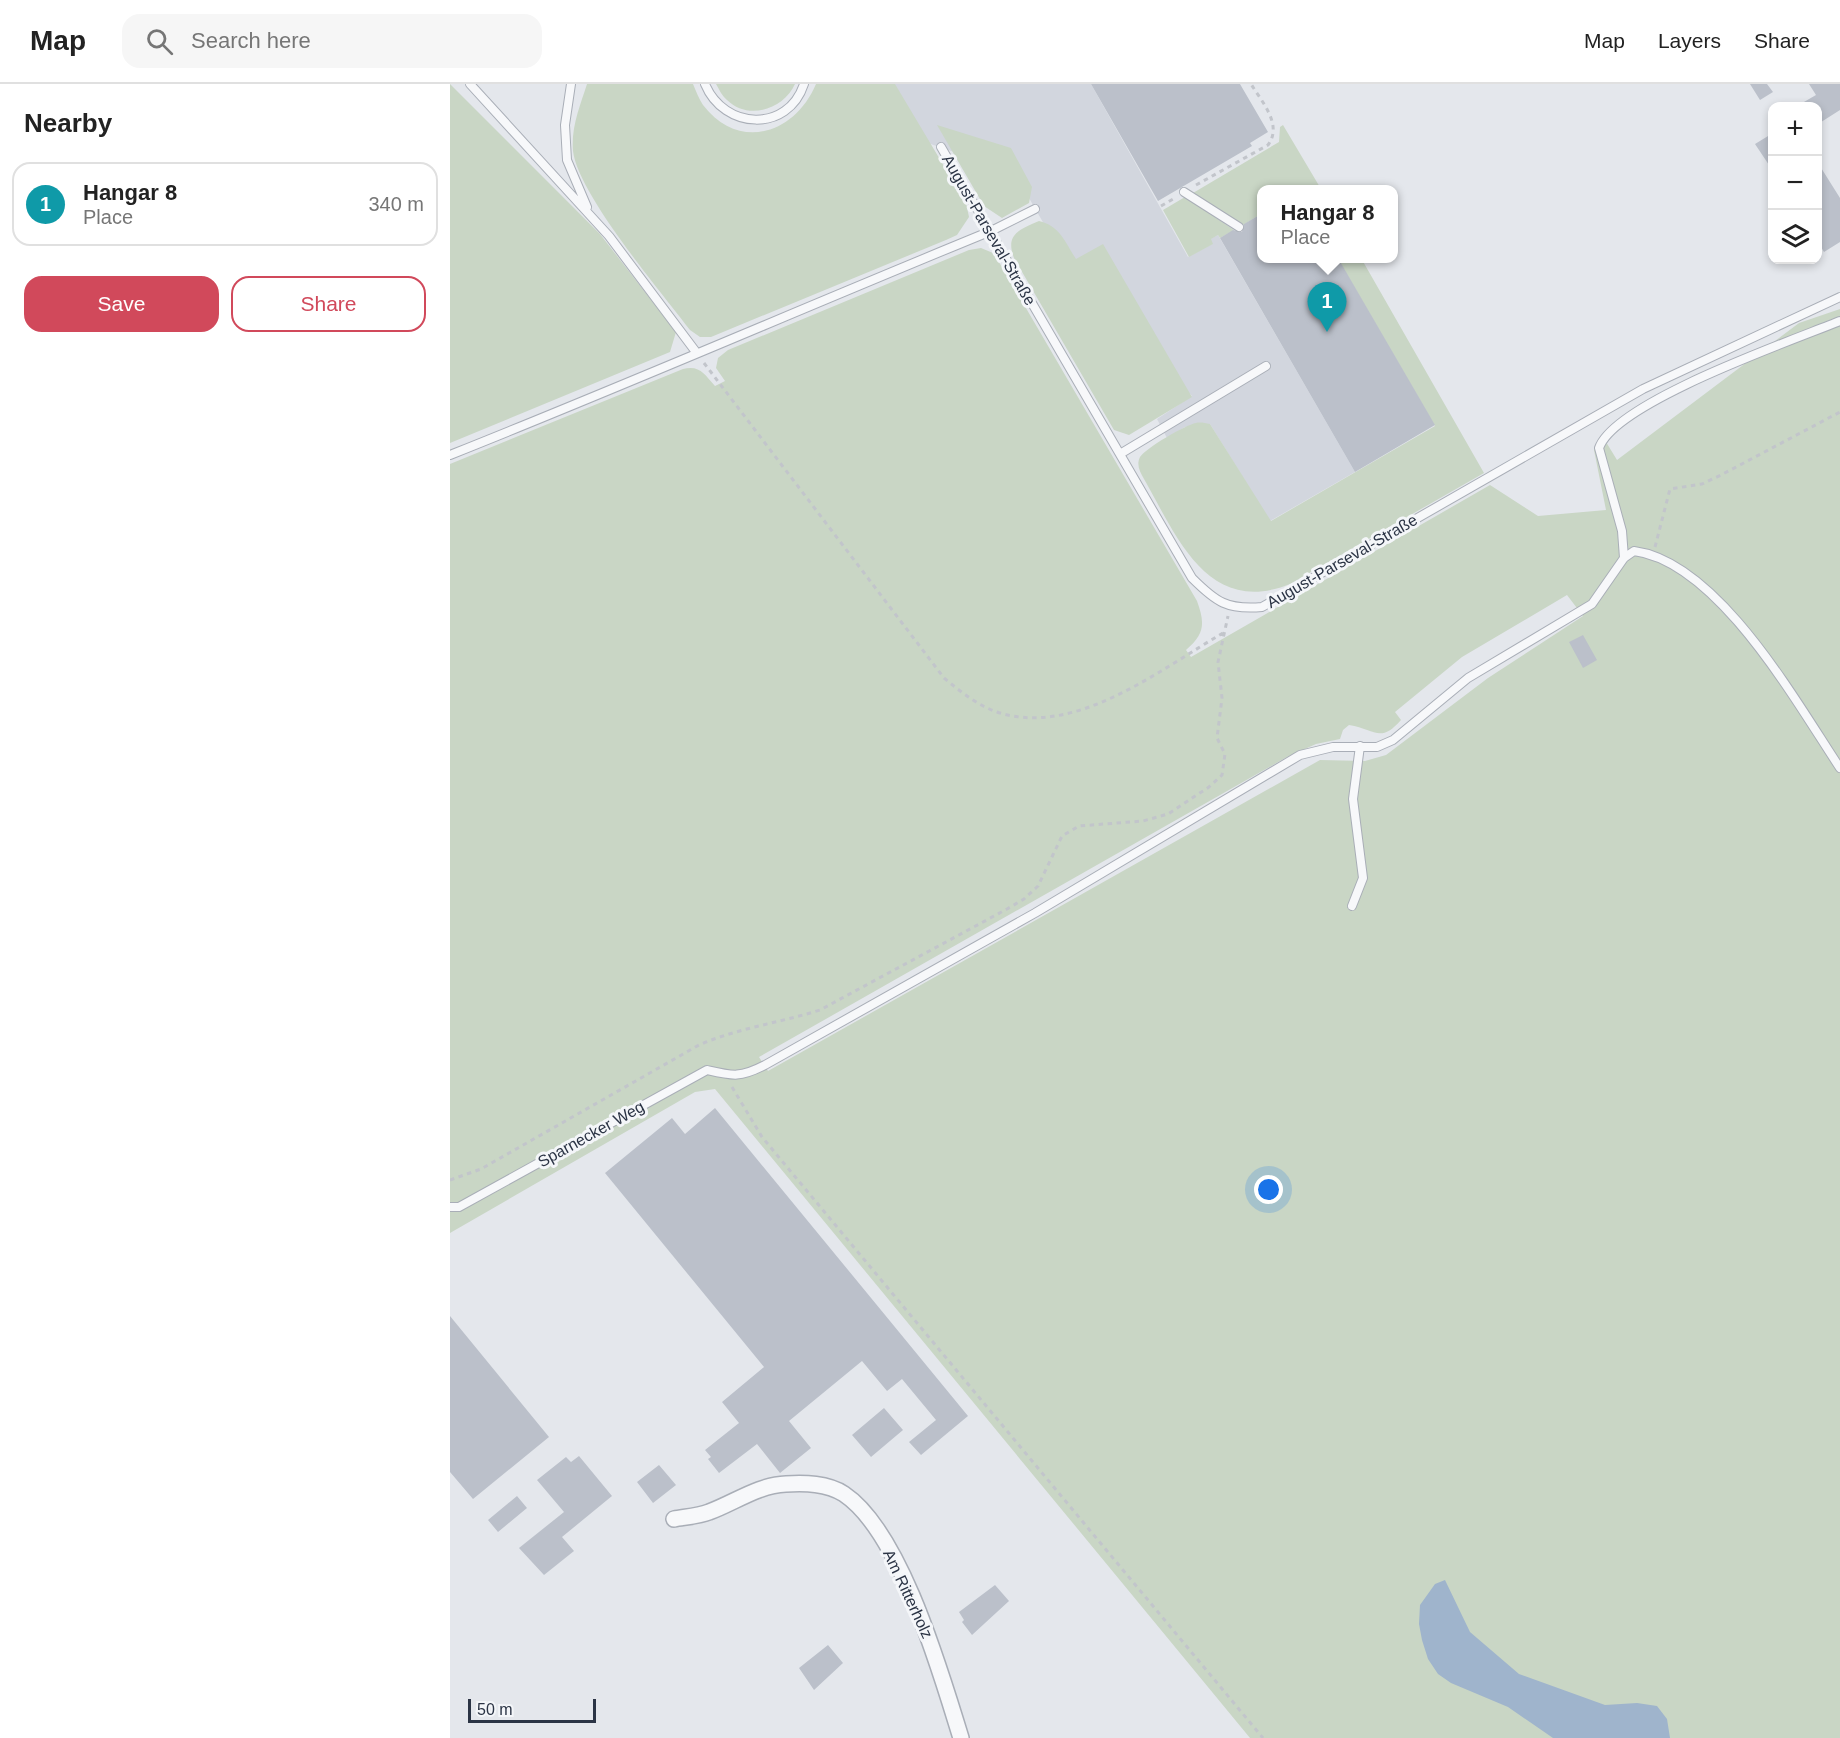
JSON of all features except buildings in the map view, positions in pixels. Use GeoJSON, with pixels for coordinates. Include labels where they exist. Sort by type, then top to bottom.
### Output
{"type":"FeatureCollection","features":[{"type":"Feature","properties":{"kind":"street","name":"Am Ritterholz"},"geometry":{"type":"LineString","coordinates":[[674,1519],[708,1513],[741,1496],[783,1484],[819,1485],[842,1493],[861,1508],[895,1560],[932,1646],[960,1738]]}},
{"type":"Feature","properties":{"kind":"lane"},"geometry":{"type":"LineString","coordinates":[[470,84],[609,236],[696,352]]}},
{"type":"Feature","properties":{"kind":"lane"},"geometry":{"type":"LineString","coordinates":[[571,84],[566,125],[567,160],[590,214]]}},
{"type":"Feature","properties":{"kind":"lane"},"geometry":{"type":"LineString","coordinates":[[705,84],[712,99],[724,111],[755,121],[784,113],[794,104],[804,84]]}},
{"type":"Feature","properties":{"kind":"lane","name":"August-Parseval-Straße"},"geometry":{"type":"LineString","coordinates":[[941,147],[1192,578],[1215,601],[1243,608],[1262,607],[1643,389],[1840,297]]}},
{"type":"Feature","properties":{"kind":"lane"},"geometry":{"type":"LineString","coordinates":[[1184,192],[1239,227]]}},
{"type":"Feature","properties":{"kind":"lane"},"geometry":{"type":"LineString","coordinates":[[450,455],[613,390],[696,352],[991,231],[1035,209]]}},
{"type":"Feature","properties":{"kind":"lane"},"geometry":{"type":"LineString","coordinates":[[1624,558],[1622,531],[1599,448],[1603,437],[1622,420],[1664,395],[1840,321]]}},
{"type":"Feature","properties":{"kind":"lane"},"geometry":{"type":"LineString","coordinates":[[1120,454],[1266,366]]}},
{"type":"Feature","properties":{"kind":"lane"},"geometry":{"type":"LineString","coordinates":[[732,1076],[746,1075],[765,1065],[1014,924],[1300,756],[1333,747],[1377,747],[1393,740],[1468,678],[1592,604],[1624,558],[1634,551],[1654,554],[1678,566],[1714,598],[1760,649],[1840,768]]}},
{"type":"Feature","properties":{"kind":"lane"},"geometry":{"type":"LineString","coordinates":[[1352,906],[1363,878],[1364,864],[1353,799],[1360,746]]}},
{"type":"Feature","properties":{"kind":"lane","name":"Sparnecker Weg"},"geometry":{"type":"LineString","coordinates":[[450,1207],[459,1207],[707,1070],[732,1076]]}},
{"type":"Feature","properties":{"kind":"path"},"geometry":{"type":"LineString","coordinates":[[1161,206],[1268,145],[1274,137],[1270,117],[1251,84]]}},
{"type":"Feature","properties":{"kind":"path"},"geometry":{"type":"LineString","coordinates":[[696,352],[944,678],[970,699],[998,712],[1031,718],[1064,716],[1097,706],[1223,633]]}},
{"type":"Feature","properties":{"kind":"path"},"geometry":{"type":"LineString","coordinates":[[1654,554],[1670,489],[1702,483],[1721,475],[1840,412]]}},
{"type":"Feature","properties":{"kind":"path"},"geometry":{"type":"LineString","coordinates":[[450,1179],[482,1169],[699,1045],[728,1032],[788,1020],[819,1010],[1007,909],[1024,899],[1038,886],[1062,836],[1079,826],[1143,821],[1168,814],[1209,787],[1222,776],[1225,754],[1217,738],[1222,698],[1218,662],[1231,605]]}},
{"type":"Feature","properties":{"kind":"path"},"geometry":{"type":"LineString","coordinates":[[732,1076],[731,1085],[762,1137],[1263,1738]]}},
{"type":"Feature","properties":{"kind":"shaded area"},"geometry":{"type":"Polygon","coordinates":[[[841,84],[1091,84],[1188,257],[1212,244],[1210,239],[1218,235],[1355,472],[1270,521],[1210,424],[1185,427],[1167,438],[1157,419],[1192,396],[1070,269],[1014,172],[862,121],[841,84]]]}},
{"type":"Feature","properties":{"kind":"green space"},"geometry":{"type":"Polygon","coordinates":[[[450,84],[600,234],[676,332],[670,352],[450,443],[450,84]]]}},
{"type":"Feature","properties":{"kind":"green space"},"geometry":{"type":"Polygon","coordinates":[[[587,84],[693,84],[703,105],[717,120],[733,129],[749,132],[765,131],[781,125],[795,115],[807,101],[816,84],[895,84],[966,203],[969,217],[957,235],[946,240],[711,337],[700,337],[690,330],[622,242],[589,192],[578,169],[573,151],[573,134],[587,84]]]}},
{"type":"Feature","properties":{"kind":"green space"},"geometry":{"type":"Polygon","coordinates":[[[716,84],[795,84],[783,100],[774,106],[755,111],[745,110],[727,100],[716,84]]]}},
{"type":"Feature","properties":{"kind":"green space"},"geometry":{"type":"Polygon","coordinates":[[[937,125],[1011,148],[1032,187],[1029,203],[1002,218],[984,206],[937,125]]]}},
{"type":"Feature","properties":{"kind":"green space"},"geometry":{"type":"Polygon","coordinates":[[[1283,125],[1319,185],[1257,185],[1257,216],[1243,225],[1193,193],[1279,142],[1280,127],[1283,125]]]}},
{"type":"Feature","properties":{"kind":"green space"},"geometry":{"type":"Polygon","coordinates":[[[1185,197],[1234,230],[1220,238],[1218,235],[1211,239],[1213,244],[1189,257],[1163,210],[1185,197]]]}},
{"type":"Feature","properties":{"kind":"green space"},"geometry":{"type":"Polygon","coordinates":[[[1039,221],[1057,231],[1076,259],[1103,244],[1192,397],[1129,435],[1114,430],[1014,258],[1011,243],[1013,238],[1020,230],[1039,221]]]}},
{"type":"Feature","properties":{"kind":"green space"},"geometry":{"type":"Polygon","coordinates":[[[981,248],[993,253],[1197,601],[1202,628],[1197,639],[1186,650],[1191,657],[1490,485],[1538,516],[1606,510],[1594,450],[1603,437],[1617,460],[1799,323],[1840,309],[1840,1738],[1250,1738],[715,1089],[695,1092],[450,1233],[450,464],[683,369],[698,369],[715,386],[725,381],[716,368],[718,358],[728,350],[969,250],[981,248]],[[1567,595],[1462,657],[1395,712],[1401,720],[1388,731],[1377,733],[1349,725],[1343,730],[1340,739],[1316,744],[1287,757],[759,1057],[768,1071],[1320,760],[1365,761],[1386,755],[1488,678],[1583,616],[1567,595]]]}},
{"type":"Feature","properties":{"kind":"green space"},"geometry":{"type":"Polygon","coordinates":[[[1340,263],[1364,263],[1484,473],[1290,584],[1262,591],[1237,590],[1216,581],[1199,566],[1169,525],[1138,466],[1140,457],[1166,437],[1191,425],[1210,424],[1271,521],[1435,426],[1340,263]]]}},
{"type":"Feature","properties":{"kind":"water"},"geometry":{"type":"Polygon","coordinates":[[[1445,1580],[1470,1632],[1519,1674],[1605,1705],[1637,1703],[1657,1706],[1667,1719],[1670,1738],[1553,1738],[1508,1707],[1451,1683],[1438,1674],[1428,1659],[1422,1640],[1419,1624],[1420,1605],[1435,1584],[1445,1580]]]}},
{"type":"Feature","properties":{"kind":"place","name":"Hangar 8"},"geometry":{"type":"Point","coordinates":[1327,332]}}]}
